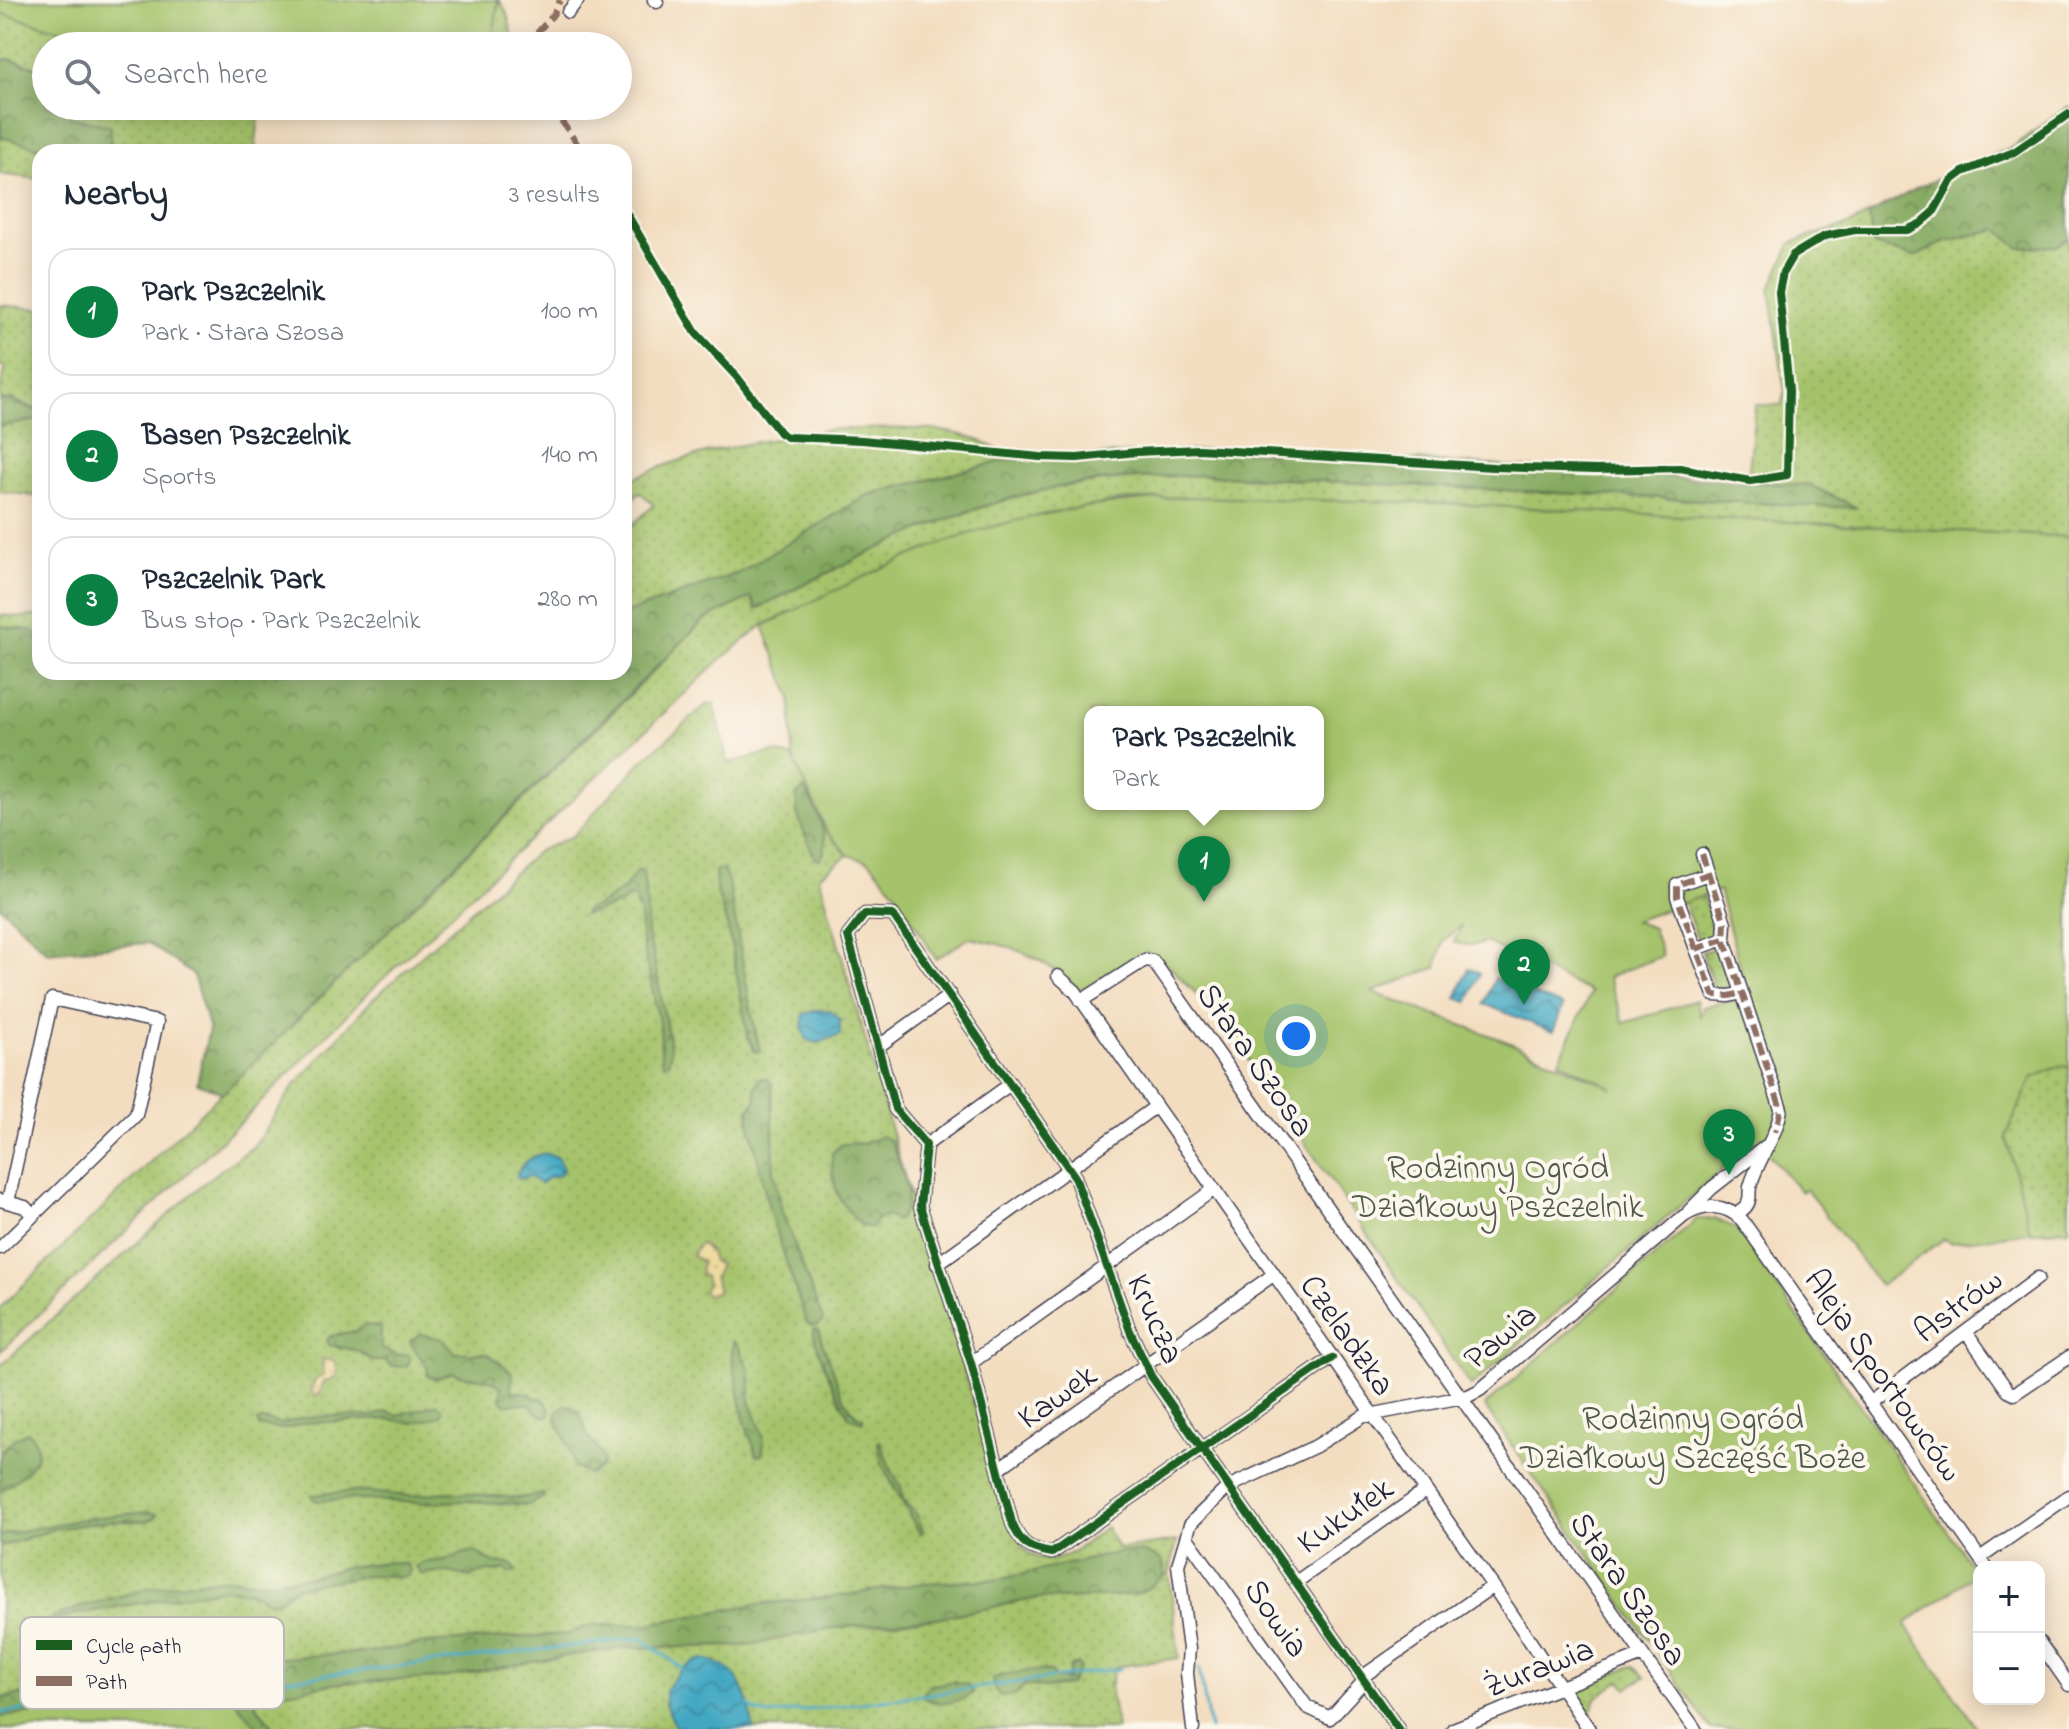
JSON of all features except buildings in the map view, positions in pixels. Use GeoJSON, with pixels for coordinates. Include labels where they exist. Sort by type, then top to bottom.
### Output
{"type":"FeatureCollection","features":[{"type":"Feature","properties":{"kind":"street"},"geometry":{"type":"LineString","coordinates":[[569,0],[568,12],[578,0]]}},
{"type":"Feature","properties":{"kind":"street"},"geometry":{"type":"LineString","coordinates":[[1702,854],[1725,923],[1724,939],[1781,1109],[1778,1126],[1766,1146],[1749,1190]]}},
{"type":"Feature","properties":{"kind":"street"},"geometry":{"type":"LineString","coordinates":[[1708,874],[1677,885],[1677,897],[1714,995],[1742,993]]}},
{"type":"Feature","properties":{"kind":"street","name":"Krucza"},"geometry":{"type":"LineString","coordinates":[[879,1046],[848,936],[865,914],[893,915],[1069,1170],[1082,1192],[1145,1366],[1398,1729]]}},
{"type":"Feature","properties":{"kind":"street"},"geometry":{"type":"LineString","coordinates":[[1696,949],[1724,939]]}},
{"type":"Feature","properties":{"kind":"street","name":"Stara Szosa"},"geometry":{"type":"LineString","coordinates":[[1081,1001],[1145,960],[1153,961],[1695,1729]]}},
{"type":"Feature","properties":{"kind":"street","name":"Czeladzka"},"geometry":{"type":"LineString","coordinates":[[1058,976],[1081,1001],[1493,1586],[1589,1729]]}},
{"type":"Feature","properties":{"kind":"street"},"geometry":{"type":"LineString","coordinates":[[950,995],[879,1046],[895,1109],[926,1145],[920,1206],[971,1363],[1018,1537],[1031,1549],[1052,1553],[1332,1358]]}},
{"type":"Feature","properties":{"kind":"street"},"geometry":{"type":"LineString","coordinates":[[0,1248],[136,1115],[157,1022],[52,999],[4,1201],[25,1207],[32,1215]]}},
{"type":"Feature","properties":{"kind":"street"},"geometry":{"type":"LineString","coordinates":[[926,1145],[1009,1085]]}},
{"type":"Feature","properties":{"kind":"street"},"geometry":{"type":"LineString","coordinates":[[937,1264],[1155,1107]]}},
{"type":"Feature","properties":{"kind":"street"},"geometry":{"type":"LineString","coordinates":[[1684,1216],[1718,1183],[1766,1146]]}},
{"type":"Feature","properties":{"kind":"street"},"geometry":{"type":"LineString","coordinates":[[1718,1183],[1718,1194],[1731,1212],[1745,1209],[1750,1200],[1749,1190],[1742,1179],[1729,1175]]}},
{"type":"Feature","properties":{"kind":"street"},"geometry":{"type":"LineString","coordinates":[[971,1363],[1213,1190]]}},
{"type":"Feature","properties":{"kind":"street","name":"Pawia"},"geometry":{"type":"LineString","coordinates":[[1228,1487],[1316,1446],[1372,1414],[1462,1397],[1480,1390],[1684,1216],[1702,1208],[1731,1212]]}},
{"type":"Feature","properties":{"kind":"street","name":"Aleja Sportowców"},"geometry":{"type":"LineString","coordinates":[[1731,1212],[1982,1561]]}},
{"type":"Feature","properties":{"kind":"street","name":"Kawek"},"geometry":{"type":"LineString","coordinates":[[998,1469],[1273,1275]]}},
{"type":"Feature","properties":{"kind":"street","name":"Astrów"},"geometry":{"type":"LineString","coordinates":[[1870,1403],[2038,1278]]}},
{"type":"Feature","properties":{"kind":"street"},"geometry":{"type":"LineString","coordinates":[[1967,1333],[2008,1391],[2014,1394],[2069,1357]]}},
{"type":"Feature","properties":{"kind":"street"},"geometry":{"type":"LineString","coordinates":[[1193,1729],[1187,1673],[1189,1649],[1178,1565],[1190,1525],[1228,1487]]}},
{"type":"Feature","properties":{"kind":"street","name":"Kukułek"},"geometry":{"type":"LineString","coordinates":[[1296,1582],[1425,1491]]}},
{"type":"Feature","properties":{"kind":"street"},"geometry":{"type":"LineString","coordinates":[[1986,1561],[2069,1496]]}},
{"type":"Feature","properties":{"kind":"street","name":"Sowia"},"geometry":{"type":"LineString","coordinates":[[1188,1539],[1307,1707],[1330,1718]]}},
{"type":"Feature","properties":{"kind":"street"},"geometry":{"type":"LineString","coordinates":[[1319,1729],[1363,1679],[1493,1586]]}},
{"type":"Feature","properties":{"kind":"street"},"geometry":{"type":"LineString","coordinates":[[2045,1651],[2069,1685]]}},
{"type":"Feature","properties":{"kind":"street","name":"Żurawia"},"geometry":{"type":"LineString","coordinates":[[1453,1729],[1643,1655]]}},
{"type":"Feature","properties":{"kind":"green space"},"geometry":{"type":"Polygon","coordinates":[[[0,0],[498,0],[493,32],[69,32],[0,13],[0,0]]]}},
{"type":"Feature","properties":{"kind":"green space"},"geometry":{"type":"Polygon","coordinates":[[[499,0],[512,32],[494,32],[499,0]]]}},
{"type":"Feature","properties":{"kind":"green space"},"geometry":{"type":"Polygon","coordinates":[[[0,13],[69,32],[32,32],[32,66],[9,59],[0,61],[0,13]]]}},
{"type":"Feature","properties":{"kind":"green space"},"geometry":{"type":"Polygon","coordinates":[[[9,59],[32,66],[32,120],[83,120],[111,126],[110,144],[32,146],[1,137],[0,61],[9,59]]]}},
{"type":"Feature","properties":{"kind":"green space"},"geometry":{"type":"Polygon","coordinates":[[[2069,106],[2069,238],[2057,246],[2019,248],[1997,229],[1943,242],[1915,257],[1874,245],[1868,215],[1919,187],[2012,147],[2069,106]]]}},
{"type":"Feature","properties":{"kind":"green space"},"geometry":{"type":"Polygon","coordinates":[[[0,118],[2,137],[32,145],[32,178],[0,174],[0,118]]]}},
{"type":"Feature","properties":{"kind":"green space"},"geometry":{"type":"Polygon","coordinates":[[[82,120],[258,120],[256,144],[110,144],[111,126],[82,120]]]}},
{"type":"Feature","properties":{"kind":"green space"},"geometry":{"type":"Polygon","coordinates":[[[1868,215],[1874,245],[1915,257],[1943,242],[1997,229],[2057,246],[2069,238],[2069,537],[1436,503],[1185,497],[1124,500],[1052,513],[975,532],[913,555],[763,625],[719,661],[368,993],[246,1117],[0,1352],[0,1308],[704,620],[751,597],[757,609],[899,539],[973,510],[1050,489],[1107,481],[1203,475],[1799,505],[1812,486],[1751,482],[1749,472],[1755,405],[1781,405],[1785,391],[1770,289],[1792,242],[1851,224],[1868,215]]]}},
{"type":"Feature","properties":{"kind":"green space"},"geometry":{"type":"Polygon","coordinates":[[[0,305],[32,308],[32,408],[11,399],[0,401],[6,367],[0,366],[0,305]]]}},
{"type":"Feature","properties":{"kind":"green space"},"geometry":{"type":"Polygon","coordinates":[[[11,399],[32,409],[32,421],[0,426],[0,401],[11,399]]]}},
{"type":"Feature","properties":{"kind":"green space"},"geometry":{"type":"Polygon","coordinates":[[[32,421],[32,496],[0,491],[0,426],[32,421]]]}},
{"type":"Feature","properties":{"kind":"green space"},"geometry":{"type":"Polygon","coordinates":[[[833,429],[926,429],[971,438],[992,446],[1011,459],[868,495],[739,573],[632,611],[632,525],[654,505],[640,492],[632,499],[632,479],[674,462],[753,443],[833,429]]]}},
{"type":"Feature","properties":{"kind":"green space"},"geometry":{"type":"Polygon","coordinates":[[[1207,450],[1366,457],[1812,486],[1857,508],[1203,475],[1088,482],[1011,498],[973,510],[899,539],[756,609],[751,597],[704,620],[223,1093],[197,1083],[209,1029],[193,975],[148,943],[47,952],[0,906],[0,626],[32,631],[32,680],[632,680],[632,611],[739,573],[868,495],[1011,459],[1207,450]]]}},
{"type":"Feature","properties":{"kind":"green space","name":"Rodzinny Ogród Działkowy Pszczelnik"},"geometry":{"type":"Polygon","coordinates":[[[1185,497],[1436,503],[2069,537],[2069,1068],[2062,1065],[2032,1078],[2006,1136],[2030,1232],[1951,1243],[1944,1239],[1880,1286],[1806,1189],[1801,1192],[1766,1151],[1752,1141],[1471,1386],[1220,1018],[1169,966],[1147,952],[1084,994],[1031,956],[987,942],[969,938],[936,959],[894,890],[870,862],[848,855],[827,832],[793,757],[791,697],[763,626],[947,541],[1001,525],[1105,504],[1185,497]],[[1719,890],[1634,921],[1653,928],[1662,956],[1608,977],[1624,1023],[1696,1000],[1700,1017],[1703,1007],[1748,996],[1719,890]],[[1462,925],[1443,941],[1437,967],[1372,992],[1508,1042],[1613,1088],[1559,1061],[1591,992],[1486,942],[1470,945],[1454,942],[1462,925]]]}},
{"type":"Feature","properties":{"kind":"green space"},"geometry":{"type":"Polygon","coordinates":[[[0,615],[32,616],[32,631],[0,626],[0,615]]]}},
{"type":"Feature","properties":{"kind":"green space"},"geometry":{"type":"Polygon","coordinates":[[[714,703],[728,763],[773,752],[793,757],[827,832],[848,855],[819,876],[901,1165],[987,1446],[1024,1549],[1035,1557],[1056,1559],[1077,1549],[1106,1527],[1119,1549],[1177,1541],[1169,1573],[1179,1658],[1115,1667],[1110,1686],[1117,1729],[276,1729],[259,1709],[284,1709],[284,1617],[20,1617],[20,1695],[0,1698],[0,1366],[206,1181],[254,1146],[295,1085],[372,1000],[538,851],[573,836],[641,762],[706,705],[714,703]]]}},
{"type":"Feature","properties":{"kind":"green space"},"geometry":{"type":"Polygon","coordinates":[[[804,789],[818,814],[824,834],[824,852],[820,859],[814,857],[797,811],[797,795],[804,789]]]}},
{"type":"Feature","properties":{"kind":"green space"},"geometry":{"type":"Polygon","coordinates":[[[639,870],[643,873],[647,904],[647,936],[653,953],[671,1051],[668,1063],[663,1064],[660,1028],[637,903],[634,898],[628,897],[621,904],[584,915],[586,910],[623,889],[639,870]]]}},
{"type":"Feature","properties":{"kind":"green space"},"geometry":{"type":"Polygon","coordinates":[[[715,871],[724,871],[729,885],[760,1051],[755,1052],[748,1037],[729,932],[716,888],[715,871]]]}},
{"type":"Feature","properties":{"kind":"green space"},"geometry":{"type":"Polygon","coordinates":[[[1700,889],[1716,934],[1699,943],[1680,892],[1700,889]]]}},
{"type":"Feature","properties":{"kind":"green space"},"geometry":{"type":"Polygon","coordinates":[[[1719,947],[1731,980],[1731,985],[1724,991],[1714,988],[1702,952],[1719,947]]]}},
{"type":"Feature","properties":{"kind":"green space"},"geometry":{"type":"Polygon","coordinates":[[[2062,1065],[2069,1068],[2069,1229],[2030,1232],[2005,1136],[2032,1078],[2062,1065]]]}},
{"type":"Feature","properties":{"kind":"green space"},"geometry":{"type":"Polygon","coordinates":[[[760,1078],[772,1083],[774,1171],[782,1212],[823,1320],[818,1326],[809,1325],[806,1321],[770,1213],[749,1120],[749,1109],[756,1101],[755,1088],[760,1078]]]}},
{"type":"Feature","properties":{"kind":"green space"},"geometry":{"type":"Polygon","coordinates":[[[882,1136],[891,1141],[899,1161],[906,1182],[906,1204],[896,1221],[887,1216],[877,1219],[872,1227],[863,1227],[847,1210],[838,1194],[832,1153],[842,1144],[865,1143],[882,1136]]]}},
{"type":"Feature","properties":{"kind":"green space","name":"Rodzinny Ogród Działkowy Szczęść Boże"},"geometry":{"type":"Polygon","coordinates":[[[1697,1219],[1715,1219],[1736,1228],[1973,1567],[1973,1576],[1905,1624],[1978,1729],[1711,1729],[1484,1406],[1697,1219]]]}},
{"type":"Feature","properties":{"kind":"green space"},"geometry":{"type":"Polygon","coordinates":[[[364,1325],[381,1327],[381,1349],[398,1355],[408,1354],[407,1367],[372,1361],[357,1351],[329,1345],[327,1340],[330,1336],[356,1331],[364,1325]]]}},
{"type":"Feature","properties":{"kind":"green space"},"geometry":{"type":"Polygon","coordinates":[[[814,1329],[819,1330],[845,1401],[863,1418],[863,1422],[850,1418],[846,1411],[822,1359],[814,1329]]]}},
{"type":"Feature","properties":{"kind":"green space"},"geometry":{"type":"Polygon","coordinates":[[[419,1334],[443,1339],[455,1353],[487,1353],[513,1373],[513,1391],[542,1398],[550,1414],[542,1416],[529,1404],[505,1404],[501,1399],[501,1387],[487,1379],[465,1377],[453,1372],[436,1379],[428,1376],[427,1367],[410,1342],[419,1334]]]}},
{"type":"Feature","properties":{"kind":"green space"},"geometry":{"type":"Polygon","coordinates":[[[733,1342],[750,1370],[750,1401],[762,1432],[762,1455],[757,1456],[744,1419],[732,1356],[733,1342]]]}},
{"type":"Feature","properties":{"kind":"green space"},"geometry":{"type":"Polygon","coordinates":[[[438,1404],[443,1410],[441,1416],[413,1423],[389,1419],[304,1423],[285,1429],[259,1426],[257,1422],[282,1424],[302,1418],[371,1416],[387,1412],[398,1415],[438,1404]]]}},
{"type":"Feature","properties":{"kind":"green space"},"geometry":{"type":"Polygon","coordinates":[[[566,1405],[578,1412],[587,1434],[602,1455],[602,1465],[589,1475],[575,1467],[557,1421],[557,1413],[566,1405]]]}},
{"type":"Feature","properties":{"kind":"green space"},"geometry":{"type":"Polygon","coordinates":[[[28,1432],[35,1441],[36,1458],[24,1473],[0,1491],[0,1453],[16,1437],[28,1432]]]}},
{"type":"Feature","properties":{"kind":"green space"},"geometry":{"type":"Polygon","coordinates":[[[880,1441],[901,1486],[903,1500],[917,1515],[923,1530],[920,1534],[882,1465],[880,1441]]]}},
{"type":"Feature","properties":{"kind":"green space"},"geometry":{"type":"Polygon","coordinates":[[[355,1491],[409,1496],[447,1492],[519,1498],[544,1494],[544,1497],[528,1505],[465,1501],[318,1501],[312,1495],[355,1491]]]}},
{"type":"Feature","properties":{"kind":"green space"},"geometry":{"type":"Polygon","coordinates":[[[147,1512],[157,1514],[147,1521],[109,1521],[54,1529],[0,1547],[0,1536],[5,1534],[83,1519],[147,1512]]]}},
{"type":"Feature","properties":{"kind":"green space"},"geometry":{"type":"Polygon","coordinates":[[[474,1551],[494,1563],[511,1564],[516,1570],[514,1573],[508,1573],[505,1569],[488,1571],[469,1577],[449,1572],[422,1575],[416,1567],[424,1563],[474,1551]]]}},
{"type":"Feature","properties":{"kind":"green space"},"geometry":{"type":"Polygon","coordinates":[[[1121,1552],[1142,1552],[1162,1560],[1165,1575],[1134,1595],[1039,1598],[937,1618],[827,1629],[745,1646],[627,1648],[443,1678],[339,1683],[284,1692],[284,1658],[379,1651],[426,1643],[568,1634],[591,1625],[643,1625],[757,1604],[832,1597],[924,1583],[1002,1579],[1121,1552]]]}},
{"type":"Feature","properties":{"kind":"green space"},"geometry":{"type":"Polygon","coordinates":[[[388,1562],[406,1564],[410,1570],[408,1575],[402,1577],[373,1575],[294,1588],[278,1601],[269,1602],[253,1593],[222,1589],[55,1617],[153,1587],[230,1578],[258,1582],[309,1577],[346,1567],[388,1562]]]}},
{"type":"Feature","properties":{"kind":"green space"},"geometry":{"type":"Polygon","coordinates":[[[1077,1664],[1080,1667],[1070,1685],[1045,1688],[1025,1685],[1015,1695],[1000,1696],[993,1687],[993,1679],[1021,1672],[1050,1671],[1055,1678],[1068,1679],[1070,1666],[1077,1664]]]}},
{"type":"Feature","properties":{"kind":"green space"},"geometry":{"type":"Polygon","coordinates":[[[1633,1666],[1645,1677],[1627,1688],[1621,1680],[1596,1698],[1587,1718],[1570,1693],[1571,1688],[1633,1666]]]}},
{"type":"Feature","properties":{"kind":"green space"},"geometry":{"type":"Polygon","coordinates":[[[954,1681],[968,1685],[973,1693],[948,1702],[935,1702],[923,1697],[928,1686],[954,1681]]]}},
{"type":"Feature","properties":{"kind":"green space"},"geometry":{"type":"Polygon","coordinates":[[[20,1695],[20,1709],[259,1709],[276,1729],[0,1729],[0,1698],[20,1695]]]}},
{"type":"Feature","properties":{"kind":"green space"},"geometry":{"type":"Polygon","coordinates":[[[68,1709],[242,1709],[259,1729],[0,1729],[0,1717],[68,1709]]]}},
{"type":"Feature","properties":{"kind":"sand"},"geometry":{"type":"Polygon","coordinates":[[[702,1244],[710,1252],[713,1262],[720,1265],[714,1277],[718,1291],[707,1295],[703,1291],[707,1284],[705,1276],[700,1275],[702,1261],[692,1256],[698,1245],[702,1244]]]}},
{"type":"Feature","properties":{"kind":"sand"},"geometry":{"type":"Polygon","coordinates":[[[322,1359],[334,1361],[338,1369],[335,1377],[323,1383],[315,1397],[311,1389],[315,1380],[324,1375],[322,1359]]]}},
{"type":"Feature","properties":{"kind":"water"},"geometry":{"type":"Polygon","coordinates":[[[1469,968],[1480,973],[1468,1002],[1456,998],[1469,968]]]}},
{"type":"Feature","properties":{"kind":"water"},"geometry":{"type":"Polygon","coordinates":[[[1495,978],[1563,1006],[1553,1032],[1484,1004],[1495,978]]]}},
{"type":"Feature","properties":{"kind":"water"},"geometry":{"type":"Polygon","coordinates":[[[830,1010],[840,1020],[840,1035],[817,1043],[807,1040],[802,1027],[804,1014],[830,1010]]]}},
{"type":"Feature","properties":{"kind":"water"},"geometry":{"type":"Polygon","coordinates":[[[546,1153],[557,1157],[563,1169],[559,1175],[549,1177],[540,1184],[529,1176],[517,1177],[527,1161],[546,1153]]]}},
{"type":"Feature","properties":{"kind":"water"},"geometry":{"type":"Polygon","coordinates":[[[703,1659],[726,1667],[734,1675],[749,1705],[753,1729],[677,1729],[665,1704],[665,1690],[681,1671],[703,1659]]]}},
{"type":"Feature","properties":{"kind":"waterway"},"geometry":{"type":"LineString","coordinates":[[284,1680],[641,1638],[683,1669]]}},
{"type":"Feature","properties":{"kind":"waterway"},"geometry":{"type":"LineString","coordinates":[[748,1705],[768,1715],[1120,1669]]}},
{"type":"Feature","properties":{"kind":"waterway"},"geometry":{"type":"LineString","coordinates":[[1199,1669],[1210,1729]]}},
{"type":"Feature","properties":{"kind":"waterway"},"geometry":{"type":"LineString","coordinates":[[0,1713],[34,1709]]}},
{"type":"Feature","properties":{"kind":"marked path"},"geometry":{"type":"LineString","coordinates":[[538,32],[553,15],[560,0]]}},
{"type":"Feature","properties":{"kind":"marked path"},"geometry":{"type":"LineString","coordinates":[[561,120],[577,144]]}},
{"type":"Feature","properties":{"kind":"marked path"},"geometry":{"type":"LineString","coordinates":[[1702,854],[1725,923],[1724,939],[1781,1109],[1775,1132]]}},
{"type":"Feature","properties":{"kind":"marked path"},"geometry":{"type":"LineString","coordinates":[[1696,949],[1677,897],[1677,885],[1708,874]]}},
{"type":"Feature","properties":{"kind":"marked path"},"geometry":{"type":"LineString","coordinates":[[1724,939],[1696,949],[1714,995],[1742,993]]}},
{"type":"Feature","properties":{"kind":"cycle path"},"geometry":{"type":"LineString","coordinates":[[632,223],[696,333],[737,377],[780,433],[787,437],[862,440],[1040,457],[1077,458],[1199,449],[1493,467],[1597,470],[1680,468],[1750,481],[1787,475],[1789,390],[1779,292],[1783,272],[1793,255],[1825,236],[1855,230],[1907,230],[1920,224],[1933,213],[1951,181],[1963,172],[2014,152],[2069,114]]}},
{"type":"Feature","properties":{"kind":"cycle path"},"geometry":{"type":"LineString","coordinates":[[1332,1358],[1052,1553],[1032,1548],[1023,1541],[1012,1523],[971,1363],[920,1206],[926,1145],[895,1109],[848,936],[865,914],[893,915],[1075,1177],[1130,1331],[1151,1376],[1398,1729]]}},
{"type":"Feature","properties":{"kind":"place","name":"Park Pszczelnik"},"geometry":{"type":"Point","coordinates":[1204,902]}},
{"type":"Feature","properties":{"kind":"place","name":"Basen Pszczelnik"},"geometry":{"type":"Point","coordinates":[1524,1005]}},
{"type":"Feature","properties":{"kind":"place","name":"Pszczelnik Park"},"geometry":{"type":"Point","coordinates":[1729,1175]}}]}
